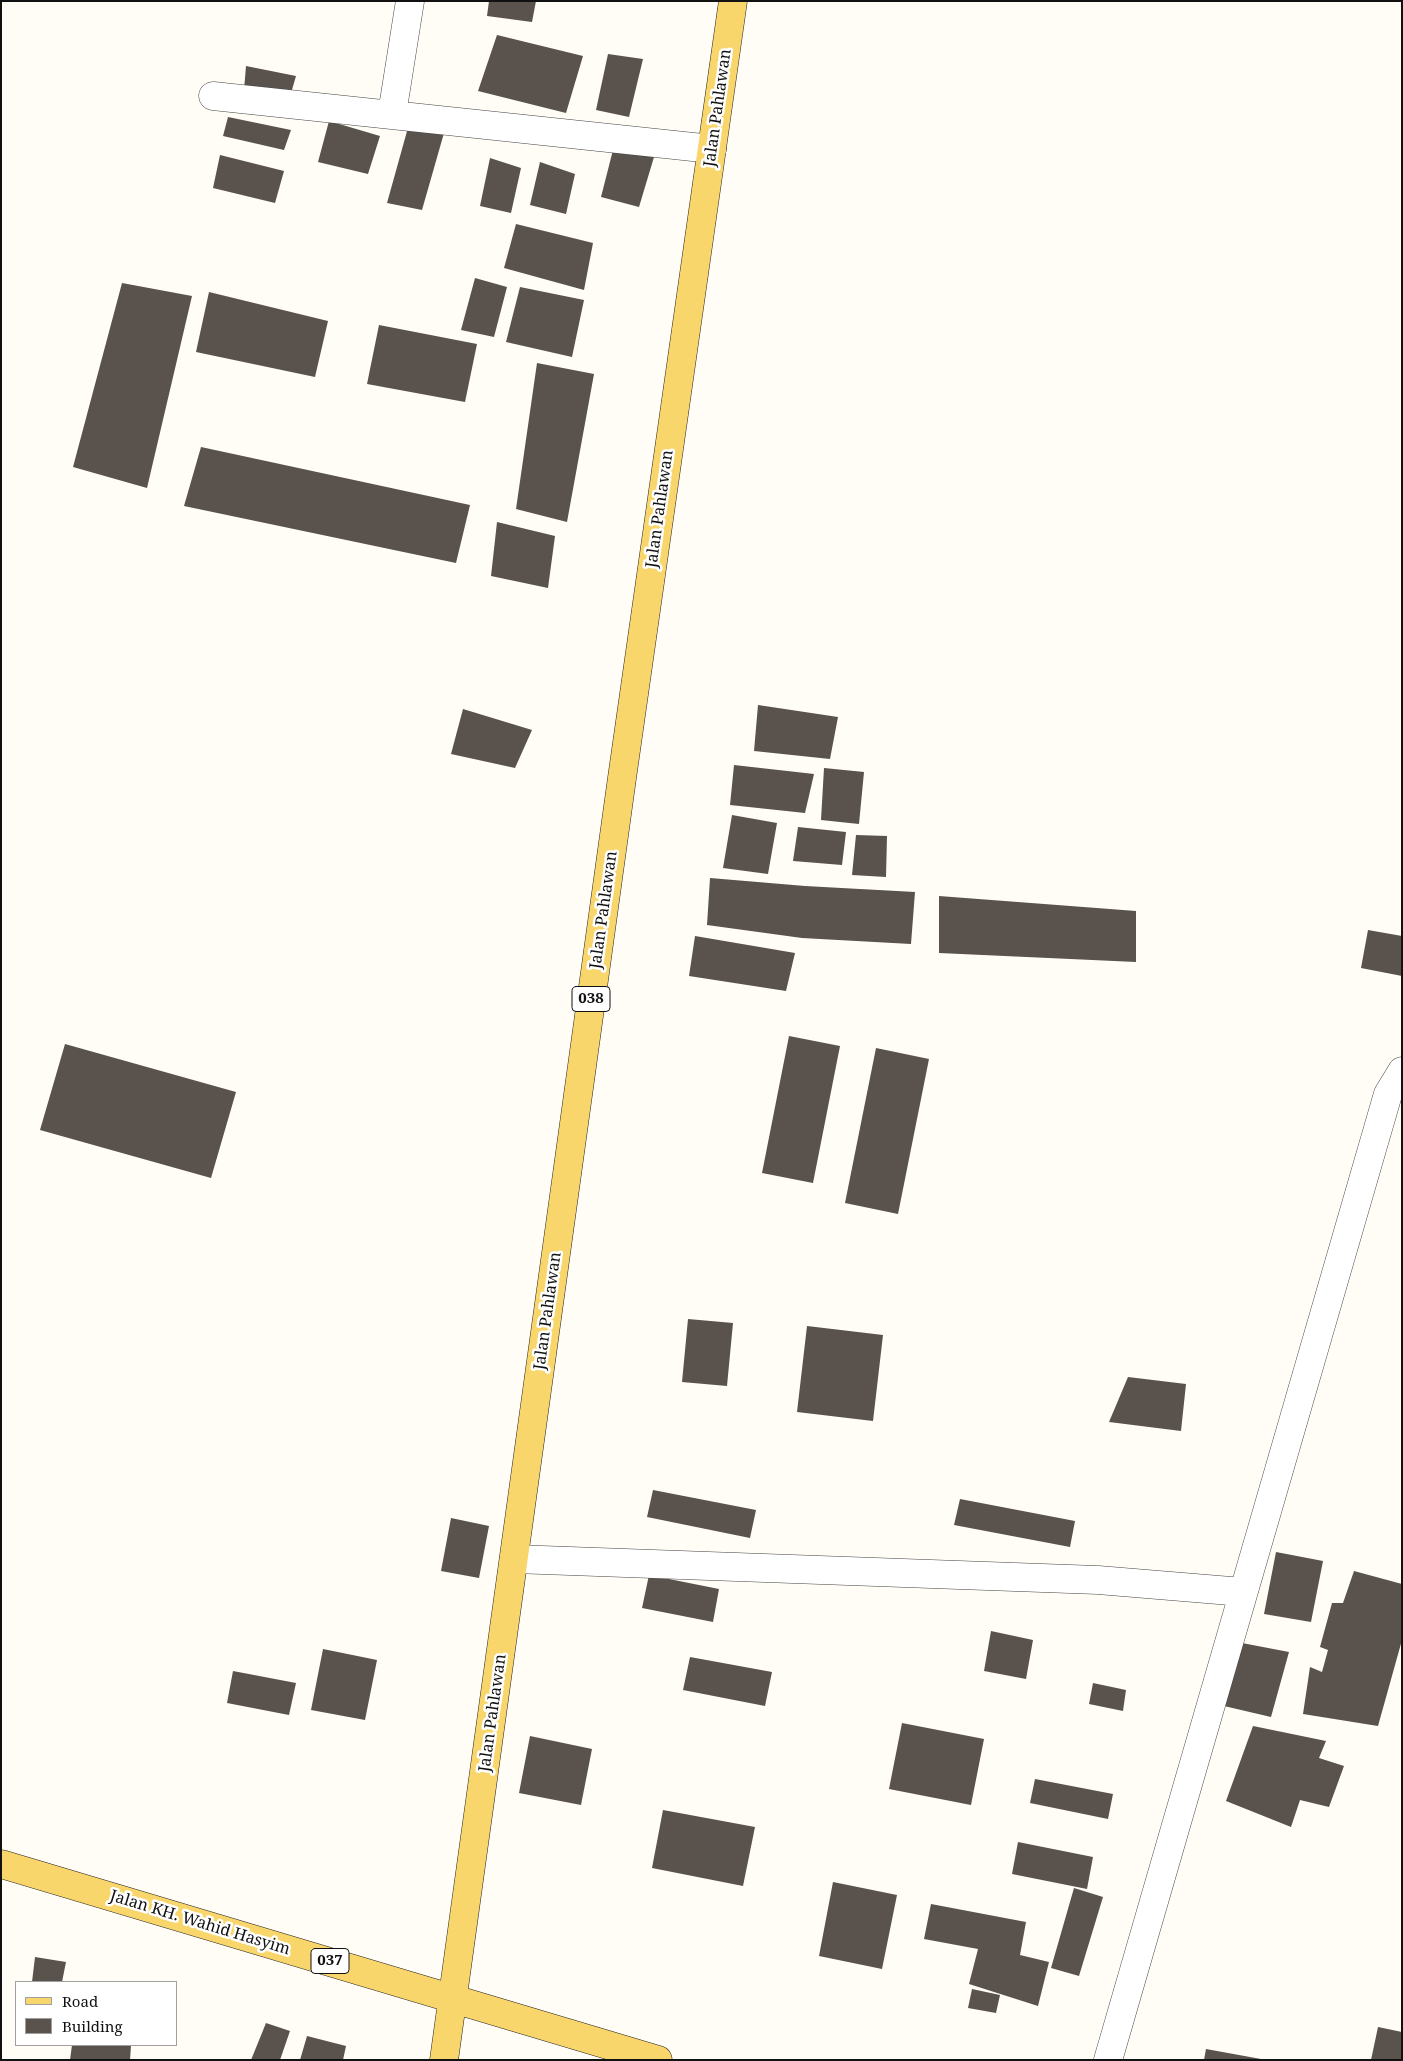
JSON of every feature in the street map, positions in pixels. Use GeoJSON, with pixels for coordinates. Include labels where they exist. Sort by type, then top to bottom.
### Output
{"type":"FeatureCollection","features":[{"type":"Feature","properties":{"kind":"main road","name":"Jalan Pahlawan"},"geometry":{"type":"LineString","coordinates":[[444,2060],[623,769],[733,1]]}},
{"type":"Feature","properties":{"kind":"main road","name":"Jalan KH. Wahid Hasyim"},"geometry":{"type":"LineString","coordinates":[[1,1864],[658,2060]]}},
{"type":"Feature","properties":{"kind":"street"},"geometry":{"type":"LineString","coordinates":[[392,114],[410,1]]}},
{"type":"Feature","properties":{"kind":"street"},"geometry":{"type":"LineString","coordinates":[[213,96],[712,149]]}},
{"type":"Feature","properties":{"kind":"street"},"geometry":{"type":"LineString","coordinates":[[1108,2060],[1388,1094],[1402,1071]]}},
{"type":"Feature","properties":{"kind":"street"},"geometry":{"type":"LineString","coordinates":[[514,1559],[1098,1580],[1243,1592]]}},
{"type":"Feature","properties":{"kind":"building"},"geometry":{"type":"Polygon","coordinates":[[[489,1],[536,1],[532,22],[487,16],[489,1]]]}},
{"type":"Feature","properties":{"kind":"building"},"geometry":{"type":"Polygon","coordinates":[[[497,35],[583,56],[566,113],[478,91],[497,35]]]}},
{"type":"Feature","properties":{"kind":"building"},"geometry":{"type":"Polygon","coordinates":[[[608,54],[643,59],[629,117],[596,110],[608,54]]]}},
{"type":"Feature","properties":{"kind":"building"},"geometry":{"type":"Polygon","coordinates":[[[246,66],[296,76],[289,100],[244,90],[246,66]]]}},
{"type":"Feature","properties":{"kind":"building"},"geometry":{"type":"Polygon","coordinates":[[[228,117],[291,130],[284,150],[223,136],[228,117]]]}},
{"type":"Feature","properties":{"kind":"building"},"geometry":{"type":"Polygon","coordinates":[[[329,121],[380,136],[368,174],[318,162],[329,121]]]}},
{"type":"Feature","properties":{"kind":"building"},"geometry":{"type":"Polygon","coordinates":[[[409,124],[444,133],[422,210],[387,203],[409,124]]]}},
{"type":"Feature","properties":{"kind":"building"},"geometry":{"type":"Polygon","coordinates":[[[614,146],[654,157],[639,207],[601,197],[614,146]]]}},
{"type":"Feature","properties":{"kind":"building"},"geometry":{"type":"Polygon","coordinates":[[[220,155],[284,171],[275,203],[213,188],[220,155]]]}},
{"type":"Feature","properties":{"kind":"building"},"geometry":{"type":"Polygon","coordinates":[[[490,158],[521,168],[511,213],[480,206],[490,158]]]}},
{"type":"Feature","properties":{"kind":"building"},"geometry":{"type":"Polygon","coordinates":[[[540,162],[575,174],[566,214],[530,205],[540,162]]]}},
{"type":"Feature","properties":{"kind":"building"},"geometry":{"type":"Polygon","coordinates":[[[516,224],[593,243],[584,290],[504,268],[516,224]]]}},
{"type":"Feature","properties":{"kind":"building"},"geometry":{"type":"Polygon","coordinates":[[[475,278],[507,287],[494,337],[461,330],[475,278]]]}},
{"type":"Feature","properties":{"kind":"building"},"geometry":{"type":"Polygon","coordinates":[[[122,283],[192,296],[147,488],[73,467],[122,283]]]}},
{"type":"Feature","properties":{"kind":"building"},"geometry":{"type":"Polygon","coordinates":[[[520,287],[584,300],[572,357],[506,342],[520,287]]]}},
{"type":"Feature","properties":{"kind":"building"},"geometry":{"type":"Polygon","coordinates":[[[209,292],[328,321],[315,377],[196,352],[209,292]]]}},
{"type":"Feature","properties":{"kind":"building"},"geometry":{"type":"Polygon","coordinates":[[[379,325],[477,344],[465,402],[367,384],[379,325]]]}},
{"type":"Feature","properties":{"kind":"building"},"geometry":{"type":"Polygon","coordinates":[[[537,363],[594,374],[567,522],[516,509],[537,363]]]}},
{"type":"Feature","properties":{"kind":"building"},"geometry":{"type":"Polygon","coordinates":[[[201,447],[470,505],[456,563],[184,506],[201,447]]]}},
{"type":"Feature","properties":{"kind":"building"},"geometry":{"type":"Polygon","coordinates":[[[497,522],[555,536],[548,588],[491,576],[497,522]]]}},
{"type":"Feature","properties":{"kind":"building"},"geometry":{"type":"Polygon","coordinates":[[[758,705],[838,717],[830,759],[754,751],[758,705]]]}},
{"type":"Feature","properties":{"kind":"building"},"geometry":{"type":"Polygon","coordinates":[[[463,709],[532,730],[515,768],[451,754],[463,709]]]}},
{"type":"Feature","properties":{"kind":"building"},"geometry":{"type":"Polygon","coordinates":[[[734,765],[814,774],[805,813],[730,805],[734,765]]]}},
{"type":"Feature","properties":{"kind":"building"},"geometry":{"type":"Polygon","coordinates":[[[824,768],[864,772],[859,824],[821,820],[824,768]]]}},
{"type":"Feature","properties":{"kind":"building"},"geometry":{"type":"Polygon","coordinates":[[[732,815],[777,823],[768,874],[723,868],[732,815]]]}},
{"type":"Feature","properties":{"kind":"building"},"geometry":{"type":"Polygon","coordinates":[[[798,827],[846,832],[842,865],[793,861],[798,827]]]}},
{"type":"Feature","properties":{"kind":"building"},"geometry":{"type":"Polygon","coordinates":[[[856,835],[887,836],[886,877],[852,875],[856,835]]]}},
{"type":"Feature","properties":{"kind":"building"},"geometry":{"type":"Polygon","coordinates":[[[710,878],[805,886],[915,892],[911,944],[802,938],[707,925],[710,878]]]}},
{"type":"Feature","properties":{"kind":"building"},"geometry":{"type":"Polygon","coordinates":[[[939,896],[1136,911],[1136,962],[939,953],[939,896]]]}},
{"type":"Feature","properties":{"kind":"building"},"geometry":{"type":"Polygon","coordinates":[[[1368,930],[1402,936],[1402,976],[1361,968],[1368,930]]]}},
{"type":"Feature","properties":{"kind":"building"},"geometry":{"type":"Polygon","coordinates":[[[695,936],[795,953],[786,991],[689,976],[695,936]]]}},
{"type":"Feature","properties":{"kind":"building"},"geometry":{"type":"Polygon","coordinates":[[[789,1036],[840,1046],[813,1183],[762,1173],[789,1036]]]}},
{"type":"Feature","properties":{"kind":"building"},"geometry":{"type":"Polygon","coordinates":[[[65,1044],[236,1092],[211,1178],[40,1130],[65,1044]]]}},
{"type":"Feature","properties":{"kind":"building"},"geometry":{"type":"Polygon","coordinates":[[[876,1048],[929,1059],[898,1214],[845,1203],[876,1048]]]}},
{"type":"Feature","properties":{"kind":"building"},"geometry":{"type":"Polygon","coordinates":[[[688,1319],[733,1323],[727,1386],[682,1382],[688,1319]]]}},
{"type":"Feature","properties":{"kind":"building"},"geometry":{"type":"Polygon","coordinates":[[[807,1326],[883,1335],[873,1421],[797,1412],[807,1326]]]}},
{"type":"Feature","properties":{"kind":"building"},"geometry":{"type":"Polygon","coordinates":[[[1128,1377],[1186,1384],[1181,1431],[1109,1422],[1128,1377]]]}},
{"type":"Feature","properties":{"kind":"building"},"geometry":{"type":"Polygon","coordinates":[[[653,1490],[756,1510],[750,1538],[647,1517],[653,1490]]]}},
{"type":"Feature","properties":{"kind":"building"},"geometry":{"type":"Polygon","coordinates":[[[960,1499],[1075,1521],[1070,1547],[954,1525],[960,1499]]]}},
{"type":"Feature","properties":{"kind":"building"},"geometry":{"type":"Polygon","coordinates":[[[451,1518],[489,1526],[479,1578],[441,1571],[451,1518]]]}},
{"type":"Feature","properties":{"kind":"building"},"geometry":{"type":"Polygon","coordinates":[[[1276,1552],[1323,1561],[1311,1622],[1264,1614],[1276,1552]]]}},
{"type":"Feature","properties":{"kind":"building"},"geometry":{"type":"Polygon","coordinates":[[[1354,1571],[1402,1584],[1402,1640],[1378,1726],[1303,1714],[1310,1667],[1322,1672],[1328,1650],[1320,1647],[1332,1603],[1343,1603],[1354,1571]]]}},
{"type":"Feature","properties":{"kind":"building"},"geometry":{"type":"Polygon","coordinates":[[[649,1575],[719,1589],[713,1622],[642,1608],[649,1575]]]}},
{"type":"Feature","properties":{"kind":"building"},"geometry":{"type":"Polygon","coordinates":[[[991,1631],[1033,1640],[1026,1679],[984,1671],[991,1631]]]}},
{"type":"Feature","properties":{"kind":"building"},"geometry":{"type":"Polygon","coordinates":[[[1242,1643],[1289,1652],[1271,1717],[1224,1706],[1242,1643]]]}},
{"type":"Feature","properties":{"kind":"building"},"geometry":{"type":"Polygon","coordinates":[[[323,1649],[377,1660],[365,1720],[311,1710],[323,1649]]]}},
{"type":"Feature","properties":{"kind":"building"},"geometry":{"type":"Polygon","coordinates":[[[690,1657],[772,1672],[765,1706],[683,1690],[690,1657]]]}},
{"type":"Feature","properties":{"kind":"building"},"geometry":{"type":"Polygon","coordinates":[[[233,1671],[296,1683],[289,1715],[227,1703],[233,1671]]]}},
{"type":"Feature","properties":{"kind":"building"},"geometry":{"type":"Polygon","coordinates":[[[1093,1683],[1126,1690],[1123,1711],[1089,1704],[1093,1683]]]}},
{"type":"Feature","properties":{"kind":"building"},"geometry":{"type":"Polygon","coordinates":[[[902,1723],[984,1739],[971,1805],[889,1789],[902,1723]]]}},
{"type":"Feature","properties":{"kind":"building"},"geometry":{"type":"Polygon","coordinates":[[[1253,1726],[1326,1741],[1319,1758],[1344,1766],[1329,1807],[1300,1800],[1291,1827],[1226,1801],[1253,1726]]]}},
{"type":"Feature","properties":{"kind":"building"},"geometry":{"type":"Polygon","coordinates":[[[530,1736],[592,1749],[581,1805],[519,1793],[530,1736]]]}},
{"type":"Feature","properties":{"kind":"building"},"geometry":{"type":"Polygon","coordinates":[[[1035,1779],[1113,1794],[1108,1819],[1030,1803],[1035,1779]]]}},
{"type":"Feature","properties":{"kind":"building"},"geometry":{"type":"Polygon","coordinates":[[[663,1810],[755,1827],[743,1886],[652,1868],[663,1810]]]}},
{"type":"Feature","properties":{"kind":"building"},"geometry":{"type":"Polygon","coordinates":[[[1018,1842],[1093,1857],[1087,1889],[1012,1874],[1018,1842]]]}},
{"type":"Feature","properties":{"kind":"building"},"geometry":{"type":"Polygon","coordinates":[[[833,1882],[897,1895],[882,1969],[819,1956],[833,1882]]]}},
{"type":"Feature","properties":{"kind":"building"},"geometry":{"type":"Polygon","coordinates":[[[1074,1888],[1103,1897],[1079,1976],[1051,1968],[1074,1888]]]}},
{"type":"Feature","properties":{"kind":"building"},"geometry":{"type":"Polygon","coordinates":[[[931,1904],[1026,1922],[1020,1955],[1049,1962],[1038,2006],[969,1984],[978,1949],[924,1939],[931,1904]]]}},
{"type":"Feature","properties":{"kind":"building"},"geometry":{"type":"Polygon","coordinates":[[[35,1957],[66,1962],[62,1981],[32,1981],[35,1957]]]}},
{"type":"Feature","properties":{"kind":"building"},"geometry":{"type":"Polygon","coordinates":[[[972,1989],[1000,1995],[996,2013],[968,2008],[972,1989]]]}},
{"type":"Feature","properties":{"kind":"building"},"geometry":{"type":"Polygon","coordinates":[[[266,2023],[290,2031],[280,2060],[251,2060],[266,2023]]]}},
{"type":"Feature","properties":{"kind":"building"},"geometry":{"type":"Polygon","coordinates":[[[1378,2027],[1402,2032],[1402,2060],[1371,2060],[1378,2027]]]}},
{"type":"Feature","properties":{"kind":"building"},"geometry":{"type":"Polygon","coordinates":[[[307,2036],[346,2046],[343,2060],[300,2060],[307,2036]]]}},
{"type":"Feature","properties":{"kind":"building"},"geometry":{"type":"Polygon","coordinates":[[[72,2046],[131,2046],[130,2060],[70,2060],[72,2046]]]}},
{"type":"Feature","properties":{"kind":"building"},"geometry":{"type":"Polygon","coordinates":[[[1206,2049],[1261,2059],[1204,2060],[1206,2049]]]}}]}
